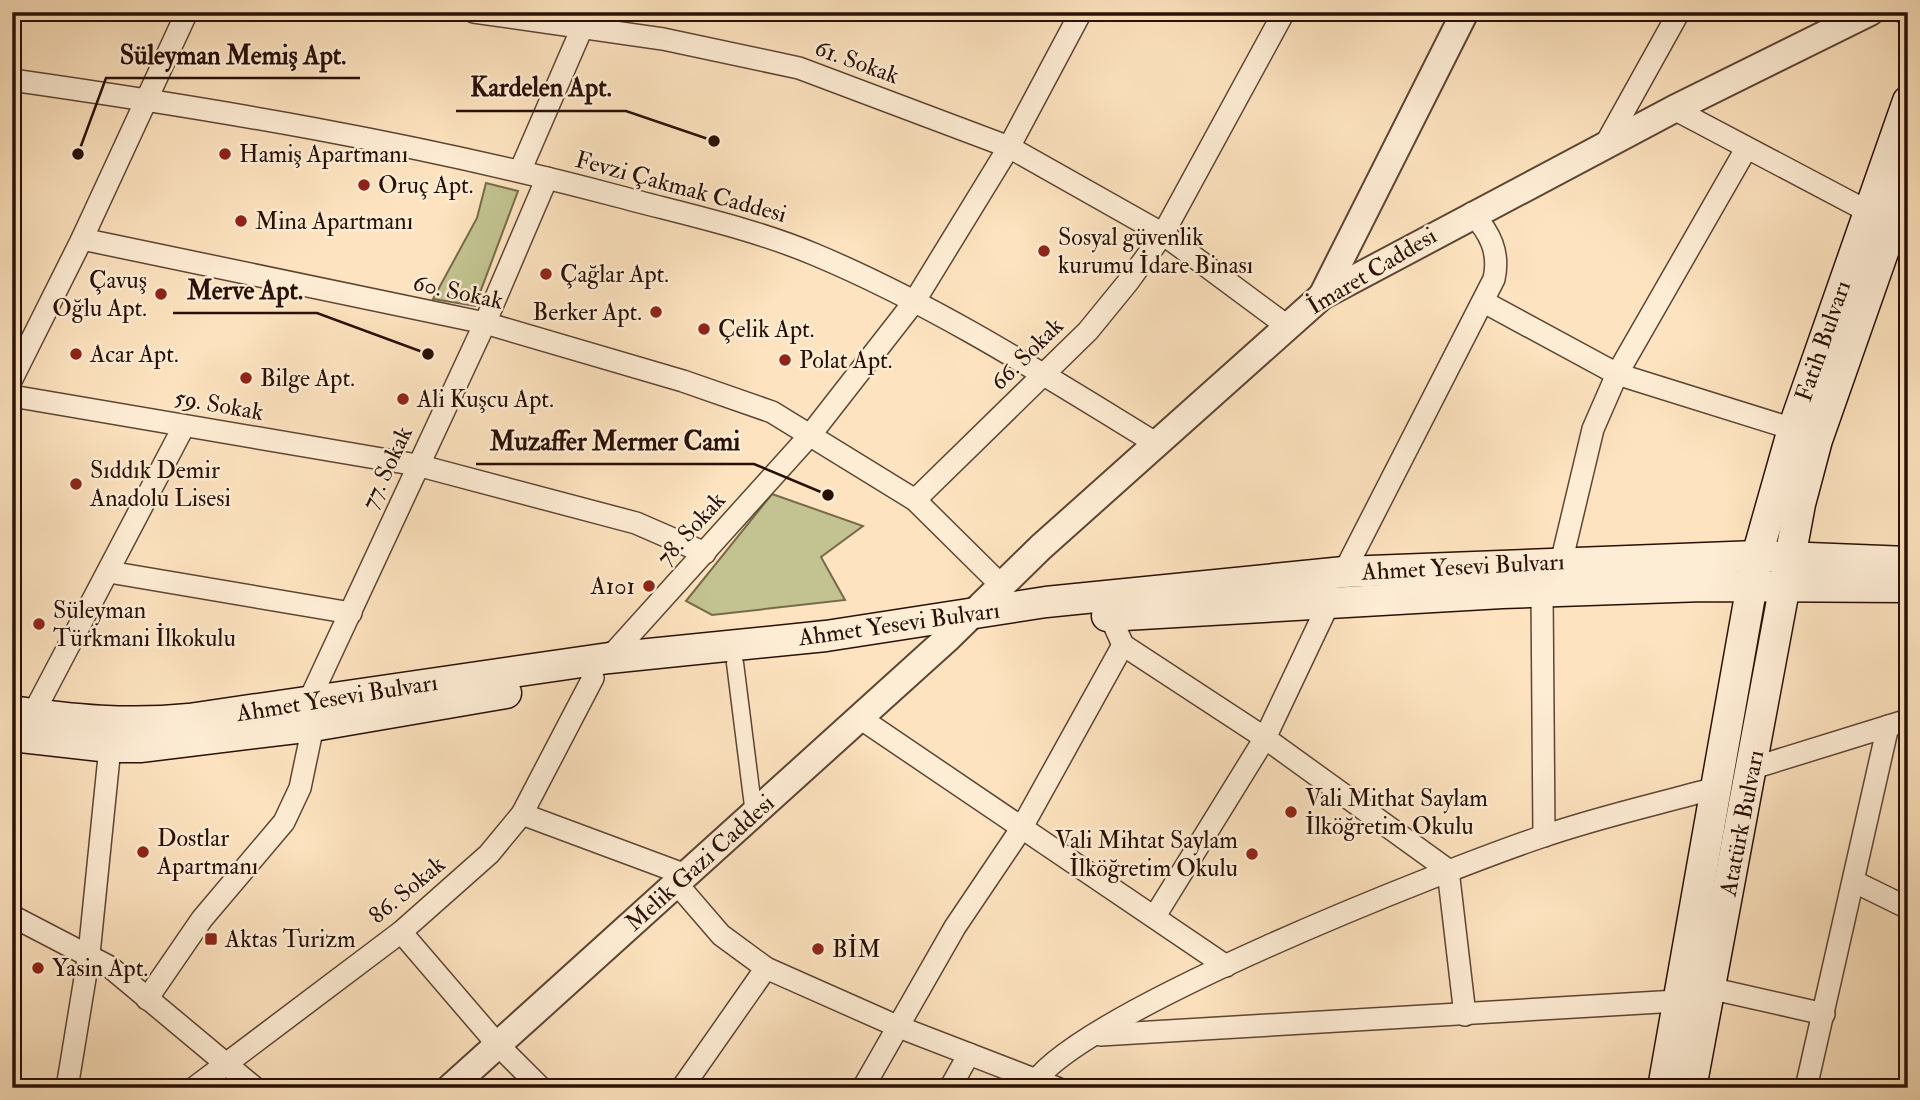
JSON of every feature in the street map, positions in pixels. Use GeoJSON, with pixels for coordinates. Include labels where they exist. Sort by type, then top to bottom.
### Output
{"type":"FeatureCollection","features":[{"type":"Feature","properties":{"kind":"main road","name":"Fatih Bulvarı"},"geometry":{"type":"LineString","coordinates":[[1789,572],[1817,440],[1890,218],[1908,101]]}},
{"type":"Feature","properties":{"kind":"main road","name":"Fatih Bulvarı"},"geometry":{"type":"LineString","coordinates":[[1752,585],[1757,556],[1793,429],[1908,181]]}},
{"type":"Feature","properties":{"kind":"main road","name":"Ahmet Yesevi Bulvarı"},"geometry":{"type":"LineString","coordinates":[[12,736],[110,747],[140,747],[310,714],[973,613],[1344,572],[1757,556],[1789,572]]}},
{"type":"Feature","properties":{"kind":"main road"},"geometry":{"type":"LineString","coordinates":[[1789,572],[1908,562]]}},
{"type":"Feature","properties":{"kind":"main road","name":"Ahmet Yesevi Bulvarı"},"geometry":{"type":"LineString","coordinates":[[601,668],[735,663],[1110,616],[1542,592],[1752,585],[1789,572]]}},
{"type":"Feature","properties":{"kind":"main road"},"geometry":{"type":"LineString","coordinates":[[1789,572],[1908,587]]}},
{"type":"Feature","properties":{"kind":"main road","name":"Atatürk Bulvarı"},"geometry":{"type":"LineString","coordinates":[[1691,1088],[1789,572]]}},
{"type":"Feature","properties":{"kind":"main road","name":"Atatürk Bulvarı"},"geometry":{"type":"LineString","coordinates":[[1663,1088],[1752,585]]}},
{"type":"Feature","properties":{"kind":"main road","name":"Ahmet Yesevi Bulvarı"},"geometry":{"type":"LineString","coordinates":[[23,713],[80,722],[154,722],[310,714]]}},
{"type":"Feature","properties":{"kind":"street"},"geometry":{"type":"LineString","coordinates":[[12,379],[82,239],[187,12]]}},
{"type":"Feature","properties":{"kind":"street","name":"61. Sokak"},"geometry":{"type":"LineString","coordinates":[[474,12],[585,20],[799,68],[1009,147],[1163,234],[1287,326]]}},
{"type":"Feature","properties":{"kind":"street","name":"66. Sokak"},"geometry":{"type":"LineString","coordinates":[[915,500],[1088,331],[1163,234],[1284,12]]}},
{"type":"Feature","properties":{"kind":"street"},"geometry":{"type":"LineString","coordinates":[[1322,296],[1465,12]]}},
{"type":"Feature","properties":{"kind":"street"},"geometry":{"type":"LineString","coordinates":[[1605,145],[1679,12]]}},
{"type":"Feature","properties":{"kind":"street","name":"İmaret Caddesi"},"geometry":{"type":"LineString","coordinates":[[949,637],[1001,585],[1322,296],[1472,213],[1870,12]]}},
{"type":"Feature","properties":{"kind":"street"},"geometry":{"type":"LineString","coordinates":[[1903,12],[1908,14]]}},
{"type":"Feature","properties":{"kind":"street","name":"78. Sokak"},"geometry":{"type":"LineString","coordinates":[[601,668],[811,434],[914,302],[1009,147],[1078,13]]}},
{"type":"Feature","properties":{"kind":"street"},"geometry":{"type":"LineString","coordinates":[[520,172],[585,20]]}},
{"type":"Feature","properties":{"kind":"street","name":"Fevzi Çakmak Caddesi"},"geometry":{"type":"LineString","coordinates":[[12,80],[148,99],[389,144],[547,178],[757,232],[816,255],[914,302],[1044,375],[1157,444]]}},
{"type":"Feature","properties":{"kind":"street"},"geometry":{"type":"LineString","coordinates":[[1674,109],[1746,149],[1890,218]]}},
{"type":"Feature","properties":{"kind":"street"},"geometry":{"type":"LineString","coordinates":[[1561,563],[1593,429],[1617,374],[1746,149]]}},
{"type":"Feature","properties":{"kind":"street","name":"77. Sokak"},"geometry":{"type":"LineString","coordinates":[[147,999],[202,919],[284,822],[300,788],[310,714],[351,613],[417,465],[485,323],[547,178]]}},
{"type":"Feature","properties":{"kind":"street"},"geometry":{"type":"LineString","coordinates":[[1344,572],[1483,302],[1498,262],[1485,227],[1472,213]]}},
{"type":"Feature","properties":{"kind":"street","name":"60. Sokak"},"geometry":{"type":"LineString","coordinates":[[82,239],[485,323],[683,381],[772,412],[915,500],[1001,585]]}},
{"type":"Feature","properties":{"kind":"street"},"geometry":{"type":"LineString","coordinates":[[1483,302],[1617,374],[1793,429]]}},
{"type":"Feature","properties":{"kind":"street","name":"59. Sokak"},"geometry":{"type":"LineString","coordinates":[[12,396],[417,465],[636,523],[705,553]]}},
{"type":"Feature","properties":{"kind":"street"},"geometry":{"type":"LineString","coordinates":[[23,713],[109,572],[184,426]]}},
{"type":"Feature","properties":{"kind":"street"},"geometry":{"type":"LineString","coordinates":[[109,572],[351,613]]}},
{"type":"Feature","properties":{"kind":"street"},"geometry":{"type":"LineString","coordinates":[[1542,592],[1544,836]]}},
{"type":"Feature","properties":{"kind":"street"},"geometry":{"type":"LineString","coordinates":[[1155,916],[1265,738],[1329,603]]}},
{"type":"Feature","properties":{"kind":"street"},"geometry":{"type":"LineString","coordinates":[[1110,616],[1123,645],[1265,738],[1448,870],[1465,1015]]}},
{"type":"Feature","properties":{"kind":"street","name":"Melik Gazi Caddesi"},"geometry":{"type":"LineString","coordinates":[[450,1088],[949,637]]}},
{"type":"Feature","properties":{"kind":"street"},"geometry":{"type":"LineString","coordinates":[[863,1088],[955,927],[1021,829],[1123,645]]}},
{"type":"Feature","properties":{"kind":"street"},"geometry":{"type":"LineString","coordinates":[[735,663],[754,814]]}},
{"type":"Feature","properties":{"kind":"street","name":"86. Sokak"},"geometry":{"type":"LineString","coordinates":[[194,1088],[401,932],[489,854],[522,814],[601,668]]}},
{"type":"Feature","properties":{"kind":"street"},"geometry":{"type":"LineString","coordinates":[[860,718],[1226,966]]}},
{"type":"Feature","properties":{"kind":"street"},"geometry":{"type":"LineString","coordinates":[[1753,768],[1898,723]]}},
{"type":"Feature","properties":{"kind":"street"},"geometry":{"type":"LineString","coordinates":[[1806,1088],[1855,882],[1898,723]]}},
{"type":"Feature","properties":{"kind":"street"},"geometry":{"type":"LineString","coordinates":[[69,1086],[89,954],[110,747]]}},
{"type":"Feature","properties":{"kind":"street"},"geometry":{"type":"LineString","coordinates":[[1033,1083],[1062,1054],[1091,1035],[1226,966],[1448,870],[1544,836],[1715,788]]}},
{"type":"Feature","properties":{"kind":"street"},"geometry":{"type":"LineString","coordinates":[[522,814],[681,880],[721,935],[766,968],[1033,1083],[1057,1088]]}},
{"type":"Feature","properties":{"kind":"street"},"geometry":{"type":"LineString","coordinates":[[1855,882],[1908,908]]}},
{"type":"Feature","properties":{"kind":"street"},"geometry":{"type":"LineString","coordinates":[[12,916],[110,967],[255,1088]]}},
{"type":"Feature","properties":{"kind":"street"},"geometry":{"type":"LineString","coordinates":[[401,932],[498,1045],[541,1088]]}},
{"type":"Feature","properties":{"kind":"street"},"geometry":{"type":"LineString","coordinates":[[682,1088],[766,968]]}},
{"type":"Feature","properties":{"kind":"street"},"geometry":{"type":"LineString","coordinates":[[1709,988],[1824,1014]]}},
{"type":"Feature","properties":{"kind":"street"},"geometry":{"type":"LineString","coordinates":[[1091,1035],[1677,1001]]}},
{"type":"Feature","properties":{"kind":"street"},"geometry":{"type":"LineString","coordinates":[[950,1088],[969,1054]]}},
{"type":"Feature","properties":{"kind":"green space"},"geometry":{"type":"Polygon","coordinates":[[[486,183],[518,191],[475,306],[433,299],[477,218],[486,183]]]}},
{"type":"Feature","properties":{"kind":"green space"},"geometry":{"type":"Polygon","coordinates":[[[772,494],[863,526],[821,557],[845,600],[712,615],[686,601],[772,494]]]}},
{"type":"Feature","properties":{"kind":"place","name":"Kardelen Apt."},"geometry":{"type":"Point","coordinates":[714,141]}},
{"type":"Feature","properties":{"kind":"place","name":"Süleyman Memiş Apt."},"geometry":{"type":"Point","coordinates":[78,154]}},
{"type":"Feature","properties":{"kind":"place","name":"Hamiş Apartmanı"},"geometry":{"type":"Point","coordinates":[225,154]}},
{"type":"Feature","properties":{"kind":"place","name":"Oruç Apt."},"geometry":{"type":"Point","coordinates":[364,185]}},
{"type":"Feature","properties":{"kind":"place","name":"Mina Apartmanı"},"geometry":{"type":"Point","coordinates":[241,221]}},
{"type":"Feature","properties":{"kind":"place","name":"Sosyal güvenlik kurumu İdare Binası"},"geometry":{"type":"Point","coordinates":[1044,251]}},
{"type":"Feature","properties":{"kind":"place","name":"Çağlar Apt."},"geometry":{"type":"Point","coordinates":[546,274]}},
{"type":"Feature","properties":{"kind":"place","name":"Çavuş Oğlu Apt."},"geometry":{"type":"Point","coordinates":[161,294]}},
{"type":"Feature","properties":{"kind":"place","name":"Berker Apt."},"geometry":{"type":"Point","coordinates":[656,312]}},
{"type":"Feature","properties":{"kind":"place","name":"Çelik Apt."},"geometry":{"type":"Point","coordinates":[704,329]}},
{"type":"Feature","properties":{"kind":"place","name":"Acar Apt."},"geometry":{"type":"Point","coordinates":[76,354]}},
{"type":"Feature","properties":{"kind":"place","name":"Merve Apt."},"geometry":{"type":"Point","coordinates":[428,354]}},
{"type":"Feature","properties":{"kind":"place","name":"Polat Apt."},"geometry":{"type":"Point","coordinates":[785,360]}},
{"type":"Feature","properties":{"kind":"place","name":"Bilge Apt."},"geometry":{"type":"Point","coordinates":[246,378]}},
{"type":"Feature","properties":{"kind":"place","name":"Ali Kuşcu Apt."},"geometry":{"type":"Point","coordinates":[403,399]}},
{"type":"Feature","properties":{"kind":"place","name":"Sıddık Demir Anadolu Lisesi"},"geometry":{"type":"Point","coordinates":[76,484]}},
{"type":"Feature","properties":{"kind":"place","name":"Muzaffer Mermer Cami"},"geometry":{"type":"Point","coordinates":[828,495]}},
{"type":"Feature","properties":{"kind":"place","name":"A101"},"geometry":{"type":"Point","coordinates":[649,586]}},
{"type":"Feature","properties":{"kind":"place","name":"Süleyman Türkmani İlkokulu"},"geometry":{"type":"Point","coordinates":[39,624]}},
{"type":"Feature","properties":{"kind":"place","name":"Vali Mithat Saylam İlköğretim Okulu"},"geometry":{"type":"Point","coordinates":[1291,812]}},
{"type":"Feature","properties":{"kind":"place","name":"Dostlar Apartmanı"},"geometry":{"type":"Point","coordinates":[143,852]}},
{"type":"Feature","properties":{"kind":"place","name":"Vali Mihtat Saylam İlköğretim Okulu"},"geometry":{"type":"Point","coordinates":[1252,854]}},
{"type":"Feature","properties":{"kind":"place","name":"Aktas Turizm"},"geometry":{"type":"Point","coordinates":[211,939]}},
{"type":"Feature","properties":{"kind":"place","name":"BİM"},"geometry":{"type":"Point","coordinates":[818,949]}},
{"type":"Feature","properties":{"kind":"place","name":"Yasin Apt."},"geometry":{"type":"Point","coordinates":[38,968]}}]}
